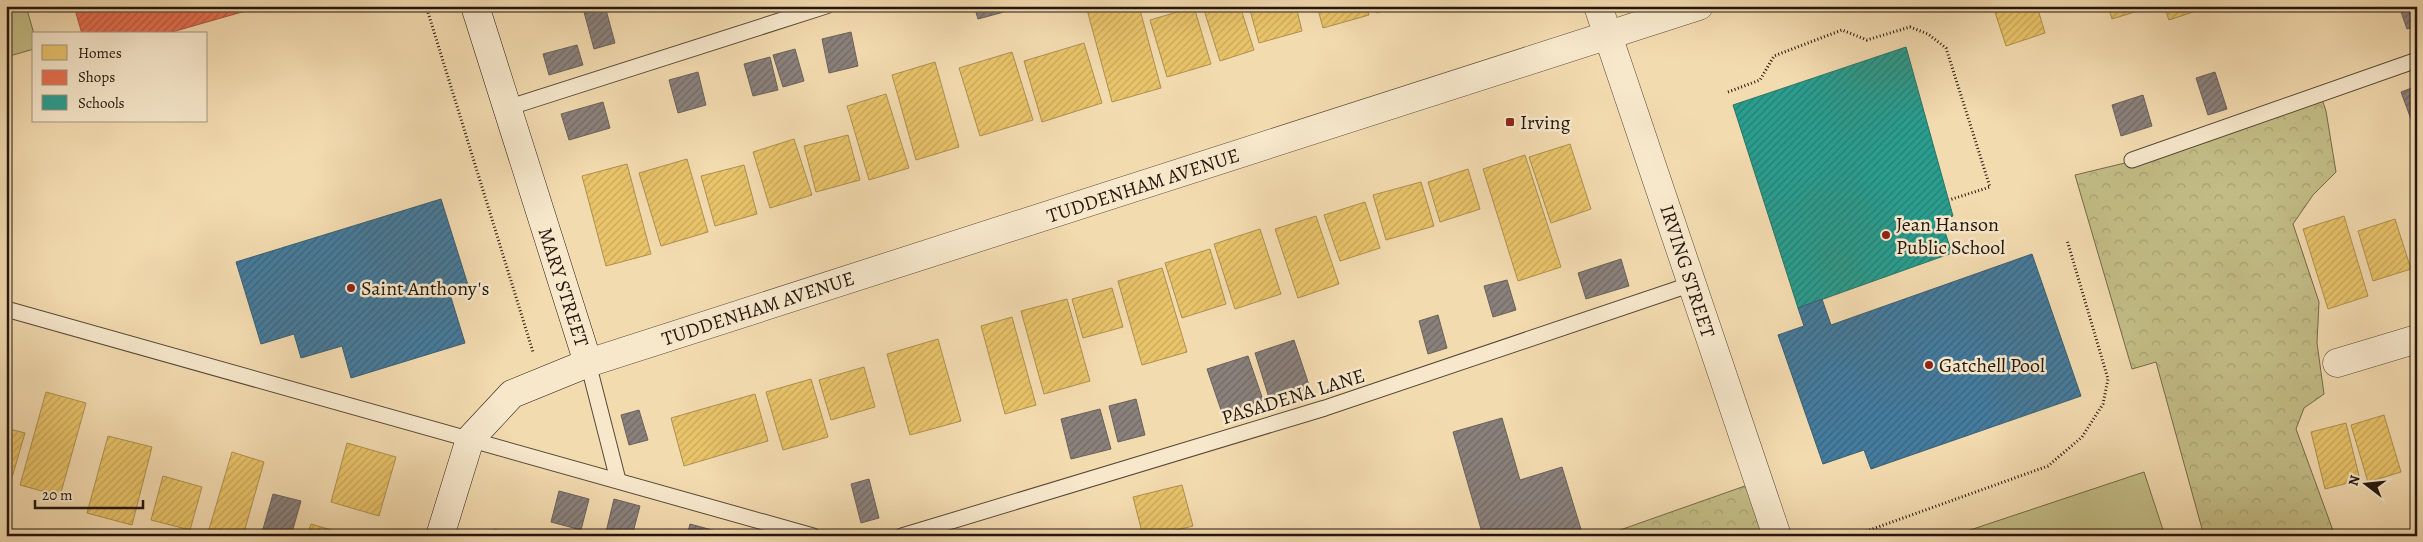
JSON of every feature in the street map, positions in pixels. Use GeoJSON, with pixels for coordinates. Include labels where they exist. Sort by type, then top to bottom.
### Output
{"type":"FeatureCollection","features":[{"type":"Feature","properties":{"kind":"street","name":"MARY STREET"},"geometry":{"type":"LineString","coordinates":[[440,536],[470,439],[512,394],[588,363],[475,6]]}},
{"type":"Feature","properties":{"kind":"street","name":"IRVING STREET"},"geometry":{"type":"LineString","coordinates":[[1598,6],[1622,70],[1777,536]]}},
{"type":"Feature","properties":{"kind":"street","name":"TUDDENHAM AVENUE"},"geometry":{"type":"LineString","coordinates":[[588,363],[1699,6]]}},
{"type":"Feature","properties":{"kind":"street"},"geometry":{"type":"LineString","coordinates":[[2337,363],[2417,339]]}},
{"type":"Feature","properties":{"kind":"lane"},"geometry":{"type":"LineString","coordinates":[[507,108],[826,6]]}},
{"type":"Feature","properties":{"kind":"lane"},"geometry":{"type":"LineString","coordinates":[[2132,160],[2417,60]]}},
{"type":"Feature","properties":{"kind":"lane","name":"PASADENA LANE"},"geometry":{"type":"LineString","coordinates":[[902,536],[1325,408],[1692,284]]}},
{"type":"Feature","properties":{"kind":"lane"},"geometry":{"type":"LineString","coordinates":[[6,309],[813,536]]}},
{"type":"Feature","properties":{"kind":"lane"},"geometry":{"type":"LineString","coordinates":[[588,363],[618,480]]}},
{"type":"Feature","properties":{"kind":"path"},"geometry":{"type":"LineString","coordinates":[[426,6],[543,381]]}},
{"type":"Feature","properties":{"kind":"path"},"geometry":{"type":"LineString","coordinates":[[1728,92],[1760,80],[1774,56],[1842,30],[1867,40],[1910,27],[1928,34],[1946,48],[1990,187],[1949,200]]}},
{"type":"Feature","properties":{"kind":"path"},"geometry":{"type":"LineString","coordinates":[[1853,536],[2048,466],[2082,437],[2103,404],[2108,379],[2067,240]]}},
{"type":"Feature","properties":{"kind":"green space"},"geometry":{"type":"Polygon","coordinates":[[[6,6],[26,6],[33,32],[32,50],[6,57],[6,6]]]}},
{"type":"Feature","properties":{"kind":"green space"},"geometry":{"type":"Polygon","coordinates":[[[2321,96],[2326,111],[2336,172],[2313,195],[2293,224],[2319,302],[2317,343],[2324,394],[2304,408],[2296,429],[2335,536],[2204,536],[2156,362],[2132,369],[2075,175],[2129,162],[2321,96]]]}},
{"type":"Feature","properties":{"kind":"green space"},"geometry":{"type":"Polygon","coordinates":[[[2144,472],[2165,536],[1952,536],[2144,472]]]}},
{"type":"Feature","properties":{"kind":"green space"},"geometry":{"type":"Polygon","coordinates":[[[1762,480],[1781,536],[1608,536],[1620,530],[1762,480]]]}},
{"type":"Feature","properties":{"kind":"building: Homes"},"geometry":{"type":"Polygon","coordinates":[[[1086,6],[1139,6],[1161,88],[1112,102],[1086,6]]]}},
{"type":"Feature","properties":{"kind":"building: Homes"},"geometry":{"type":"Polygon","coordinates":[[[1216,6],[1240,6],[1254,50],[1220,61],[1204,10],[1216,6]]]}},
{"type":"Feature","properties":{"kind":"building: Homes"},"geometry":{"type":"Polygon","coordinates":[[[1249,6],[1296,6],[1302,31],[1259,43],[1249,6]]]}},
{"type":"Feature","properties":{"kind":"building: Homes"},"geometry":{"type":"Polygon","coordinates":[[[1317,6],[1366,6],[1369,15],[1323,28],[1317,6]]]}},
{"type":"Feature","properties":{"kind":"building: Homes"},"geometry":{"type":"Polygon","coordinates":[[[1375,6],[1399,6],[1377,13],[1375,6]]]}},
{"type":"Feature","properties":{"kind":"building: Homes"},"geometry":{"type":"Polygon","coordinates":[[[1993,6],[2037,6],[2045,33],[2006,46],[1993,6]]]}},
{"type":"Feature","properties":{"kind":"building: Homes"},"geometry":{"type":"Polygon","coordinates":[[[2108,6],[2151,6],[2151,7],[2112,19],[2108,6]]]}},
{"type":"Feature","properties":{"kind":"building: Homes"},"geometry":{"type":"Polygon","coordinates":[[[2164,6],[2205,6],[2205,8],[2169,20],[2164,6]]]}},
{"type":"Feature","properties":{"kind":"building: Homes"},"geometry":{"type":"Polygon","coordinates":[[[1194,7],[1211,64],[1167,77],[1150,20],[1194,7]]]}},
{"type":"Feature","properties":{"kind":"building: Homes"},"geometry":{"type":"Polygon","coordinates":[[[1084,43],[1102,103],[1042,122],[1024,61],[1084,43]]]}},
{"type":"Feature","properties":{"kind":"building: Homes"},"geometry":{"type":"Polygon","coordinates":[[[1012,52],[1033,120],[980,136],[959,68],[1012,52]]]}},
{"type":"Feature","properties":{"kind":"building: Homes"},"geometry":{"type":"Polygon","coordinates":[[[935,62],[959,147],[916,160],[892,75],[935,62]]]}},
{"type":"Feature","properties":{"kind":"building: Homes"},"geometry":{"type":"Polygon","coordinates":[[[886,94],[909,168],[869,180],[847,106],[886,94]]]}},
{"type":"Feature","properties":{"kind":"building: Homes"},"geometry":{"type":"Polygon","coordinates":[[[848,135],[860,180],[816,192],[804,146],[848,135]]]}},
{"type":"Feature","properties":{"kind":"building: Homes"},"geometry":{"type":"Polygon","coordinates":[[[794,139],[812,195],[770,208],[753,152],[794,139]]]}},
{"type":"Feature","properties":{"kind":"building: Homes"},"geometry":{"type":"Polygon","coordinates":[[[1570,144],[1591,209],[1551,223],[1529,157],[1570,144]]]}},
{"type":"Feature","properties":{"kind":"building: Homes"},"geometry":{"type":"Polygon","coordinates":[[[1525,155],[1561,267],[1518,281],[1483,169],[1525,155]]]}},
{"type":"Feature","properties":{"kind":"building: Homes"},"geometry":{"type":"Polygon","coordinates":[[[687,159],[708,232],[661,246],[639,173],[687,159]]]}},
{"type":"Feature","properties":{"kind":"building: Homes"},"geometry":{"type":"Polygon","coordinates":[[[627,164],[651,254],[606,266],[582,176],[627,164]]]}},
{"type":"Feature","properties":{"kind":"building: Homes"},"geometry":{"type":"Polygon","coordinates":[[[744,165],[757,214],[715,226],[701,176],[744,165]]]}},
{"type":"Feature","properties":{"kind":"building: Homes"},"geometry":{"type":"Polygon","coordinates":[[[1468,169],[1480,209],[1440,222],[1428,182],[1468,169]]]}},
{"type":"Feature","properties":{"kind":"building: Homes"},"geometry":{"type":"Polygon","coordinates":[[[1421,182],[1434,226],[1386,240],[1373,195],[1421,182]]]}},
{"type":"Feature","properties":{"kind":"building: Homes"},"geometry":{"type":"Polygon","coordinates":[[[1365,202],[1380,248],[1340,261],[1324,215],[1365,202]]]}},
{"type":"Feature","properties":{"kind":"building: Homes"},"geometry":{"type":"Polygon","coordinates":[[[1316,216],[1339,284],[1298,298],[1275,229],[1316,216]]]}},
{"type":"Feature","properties":{"kind":"building: Homes"},"geometry":{"type":"Polygon","coordinates":[[[2344,216],[2368,296],[2328,309],[2303,229],[2344,216]]]}},
{"type":"Feature","properties":{"kind":"building: Homes"},"geometry":{"type":"Polygon","coordinates":[[[2395,219],[2411,269],[2373,281],[2358,231],[2395,219]]]}},
{"type":"Feature","properties":{"kind":"building: Homes"},"geometry":{"type":"Polygon","coordinates":[[[1260,229],[1281,294],[1235,309],[1214,244],[1260,229]]]}},
{"type":"Feature","properties":{"kind":"building: Homes"},"geometry":{"type":"Polygon","coordinates":[[[1210,249],[1226,304],[1182,318],[1165,263],[1210,249]]]}},
{"type":"Feature","properties":{"kind":"building: Homes"},"geometry":{"type":"Polygon","coordinates":[[[1162,268],[1187,352],[1142,365],[1118,281],[1162,268]]]}},
{"type":"Feature","properties":{"kind":"building: Homes"},"geometry":{"type":"Polygon","coordinates":[[[1112,288],[1123,327],[1083,338],[1072,299],[1112,288]]]}},
{"type":"Feature","properties":{"kind":"building: Homes"},"geometry":{"type":"Polygon","coordinates":[[[1067,299],[1090,381],[1044,394],[1021,311],[1067,299]]]}},
{"type":"Feature","properties":{"kind":"building: Homes"},"geometry":{"type":"Polygon","coordinates":[[[1012,317],[1036,405],[1005,414],[981,326],[1012,317]]]}},
{"type":"Feature","properties":{"kind":"building: Homes"},"geometry":{"type":"Polygon","coordinates":[[[938,339],[961,421],[910,435],[887,354],[938,339]]]}},
{"type":"Feature","properties":{"kind":"building: Homes"},"geometry":{"type":"Polygon","coordinates":[[[864,367],[875,407],[831,420],[819,380],[864,367]]]}},
{"type":"Feature","properties":{"kind":"building: Homes"},"geometry":{"type":"Polygon","coordinates":[[[811,379],[828,437],[783,450],[766,392],[811,379]]]}},
{"type":"Feature","properties":{"kind":"building: Homes"},"geometry":{"type":"Polygon","coordinates":[[[46,392],[86,403],[60,496],[20,485],[46,392]]]}},
{"type":"Feature","properties":{"kind":"building: Homes"},"geometry":{"type":"Polygon","coordinates":[[[755,394],[768,441],[684,466],[671,418],[755,394]]]}},
{"type":"Feature","properties":{"kind":"building: Homes"},"geometry":{"type":"Polygon","coordinates":[[[2384,415],[2401,472],[2368,482],[2351,425],[2384,415]]]}},
{"type":"Feature","properties":{"kind":"building: Homes"},"geometry":{"type":"Polygon","coordinates":[[[2346,423],[2360,480],[2325,489],[2311,432],[2346,423]]]}},
{"type":"Feature","properties":{"kind":"building: Homes"},"geometry":{"type":"Polygon","coordinates":[[[6,428],[25,433],[11,481],[6,480],[6,428]]]}},
{"type":"Feature","properties":{"kind":"building: Homes"},"geometry":{"type":"Polygon","coordinates":[[[108,436],[152,447],[132,525],[87,513],[108,436]]]}},
{"type":"Feature","properties":{"kind":"building: Homes"},"geometry":{"type":"Polygon","coordinates":[[[347,443],[396,457],[379,516],[331,502],[347,443]]]}},
{"type":"Feature","properties":{"kind":"building: Homes"},"geometry":{"type":"Polygon","coordinates":[[[232,452],[264,462],[243,536],[207,536],[232,452]]]}},
{"type":"Feature","properties":{"kind":"building: Homes"},"geometry":{"type":"Polygon","coordinates":[[[163,476],[202,487],[190,530],[151,520],[163,476]]]}},
{"type":"Feature","properties":{"kind":"building: Homes"},"geometry":{"type":"Polygon","coordinates":[[[1182,485],[1193,526],[1153,536],[1143,536],[1133,497],[1182,485]]]}},
{"type":"Feature","properties":{"kind":"building: Homes"},"geometry":{"type":"Polygon","coordinates":[[[311,524],[352,536],[307,536],[311,524]]]}},
{"type":"Feature","properties":{"kind":"building: Homes"},"geometry":{"type":"Polygon","coordinates":[[[494,529],[520,536],[492,536],[494,529]]]}},
{"type":"Feature","properties":{"kind":"building: Shops"},"geometry":{"type":"Polygon","coordinates":[[[74,6],[263,6],[172,32],[81,32],[74,6]]]}},
{"type":"Feature","properties":{"kind":"building: Schools"},"geometry":{"type":"Polygon","coordinates":[[[1906,47],[1953,216],[1941,220],[1952,253],[1798,308],[1733,105],[1906,47]]]}},
{"type":"Feature","properties":{"kind":"building: Public","name":"Saint Anthony's"},"geometry":{"type":"Polygon","coordinates":[[[441,199],[468,285],[449,291],[465,343],[351,378],[342,346],[301,358],[294,334],[261,344],[236,262],[441,199]]]}},
{"type":"Feature","properties":{"kind":"building: Public","name":"Gatchell Pool"},"geometry":{"type":"Polygon","coordinates":[[[2032,254],[2081,396],[1871,469],[1864,450],[1823,464],[1778,335],[1804,326],[1798,308],[1822,299],[1831,325],[2032,254]]]}},
{"type":"Feature","properties":{"kind":"building: Industry"},"geometry":{"type":"Polygon","coordinates":[[[605,6],[615,43],[594,49],[584,12],[605,6]]]}},
{"type":"Feature","properties":{"kind":"building: Industry"},"geometry":{"type":"Polygon","coordinates":[[[974,6],[1002,6],[1004,12],[978,19],[974,6]]]}},
{"type":"Feature","properties":{"kind":"building: Industry"},"geometry":{"type":"Polygon","coordinates":[[[2399,6],[2417,6],[2417,26],[2407,29],[2399,6]]]}},
{"type":"Feature","properties":{"kind":"building: Industry"},"geometry":{"type":"Polygon","coordinates":[[[851,32],[858,66],[829,73],[822,39],[851,32]]]}},
{"type":"Feature","properties":{"kind":"building: Industry"},"geometry":{"type":"Polygon","coordinates":[[[577,45],[583,65],[549,75],[543,54],[577,45]]]}},
{"type":"Feature","properties":{"kind":"building: Industry"},"geometry":{"type":"Polygon","coordinates":[[[795,49],[804,81],[783,87],[773,55],[795,49]]]}},
{"type":"Feature","properties":{"kind":"building: Industry"},"geometry":{"type":"Polygon","coordinates":[[[770,57],[778,90],[753,96],[744,64],[770,57]]]}},
{"type":"Feature","properties":{"kind":"building: Industry"},"geometry":{"type":"Polygon","coordinates":[[[698,72],[706,105],[678,113],[669,80],[698,72]]]}},
{"type":"Feature","properties":{"kind":"building: Industry"},"geometry":{"type":"Polygon","coordinates":[[[2215,72],[2227,109],[2208,115],[2196,78],[2215,72]]]}},
{"type":"Feature","properties":{"kind":"building: Industry"},"geometry":{"type":"Polygon","coordinates":[[[2417,86],[2417,120],[2412,122],[2401,92],[2417,86]]]}},
{"type":"Feature","properties":{"kind":"building: Industry"},"geometry":{"type":"Polygon","coordinates":[[[2143,95],[2152,126],[2121,136],[2112,105],[2143,95]]]}},
{"type":"Feature","properties":{"kind":"building: Industry"},"geometry":{"type":"Polygon","coordinates":[[[603,102],[610,128],[569,140],[561,114],[603,102]]]}},
{"type":"Feature","properties":{"kind":"building: Industry"},"geometry":{"type":"Polygon","coordinates":[[[1621,259],[1629,286],[1586,299],[1578,273],[1621,259]]]}},
{"type":"Feature","properties":{"kind":"building: Industry"},"geometry":{"type":"Polygon","coordinates":[[[1507,280],[1516,310],[1493,317],[1484,286],[1507,280]]]}},
{"type":"Feature","properties":{"kind":"building: Industry"},"geometry":{"type":"Polygon","coordinates":[[[1438,315],[1447,348],[1428,354],[1419,321],[1438,315]]]}},
{"type":"Feature","properties":{"kind":"building: Industry"},"geometry":{"type":"Polygon","coordinates":[[[1294,340],[1310,388],[1270,401],[1255,353],[1294,340]]]}},
{"type":"Feature","properties":{"kind":"building: Industry"},"geometry":{"type":"Polygon","coordinates":[[[1248,356],[1263,400],[1222,413],[1207,369],[1248,356]]]}},
{"type":"Feature","properties":{"kind":"building: Industry"},"geometry":{"type":"Polygon","coordinates":[[[1136,399],[1145,435],[1118,442],[1109,406],[1136,399]]]}},
{"type":"Feature","properties":{"kind":"building: Industry"},"geometry":{"type":"Polygon","coordinates":[[[1100,409],[1111,449],[1071,459],[1061,419],[1100,409]]]}},
{"type":"Feature","properties":{"kind":"building: Industry"},"geometry":{"type":"Polygon","coordinates":[[[639,410],[648,440],[629,445],[621,415],[639,410]]]}},
{"type":"Feature","properties":{"kind":"building: Industry"},"geometry":{"type":"Polygon","coordinates":[[[1502,418],[1520,480],[1562,467],[1583,536],[1483,536],[1453,432],[1502,418]]]}},
{"type":"Feature","properties":{"kind":"building: Industry"},"geometry":{"type":"Polygon","coordinates":[[[869,479],[879,518],[861,523],[851,484],[869,479]]]}},
{"type":"Feature","properties":{"kind":"building: Industry"},"geometry":{"type":"Polygon","coordinates":[[[559,491],[589,499],[581,530],[551,522],[559,491]]]}},
{"type":"Feature","properties":{"kind":"building: Industry"},"geometry":{"type":"Polygon","coordinates":[[[273,494],[301,501],[291,536],[261,536],[273,494]]]}},
{"type":"Feature","properties":{"kind":"building: Industry"},"geometry":{"type":"Polygon","coordinates":[[[614,499],[640,506],[632,536],[605,536],[614,499]]]}},
{"type":"Feature","properties":{"kind":"building: Industry"},"geometry":{"type":"Polygon","coordinates":[[[690,524],[716,531],[715,536],[687,536],[690,524]]]}},
{"type":"Feature","properties":{"kind":"place","name":"Irving"},"geometry":{"type":"Point","coordinates":[1510,122]}},
{"type":"Feature","properties":{"kind":"place","name":"Jean Hanson Public School"},"geometry":{"type":"Point","coordinates":[1886,235]}},
{"type":"Feature","properties":{"kind":"place","name":"Saint Anthony's"},"geometry":{"type":"Point","coordinates":[351,288]}},
{"type":"Feature","properties":{"kind":"place","name":"Gatchell Pool"},"geometry":{"type":"Point","coordinates":[1929,365]}}]}
